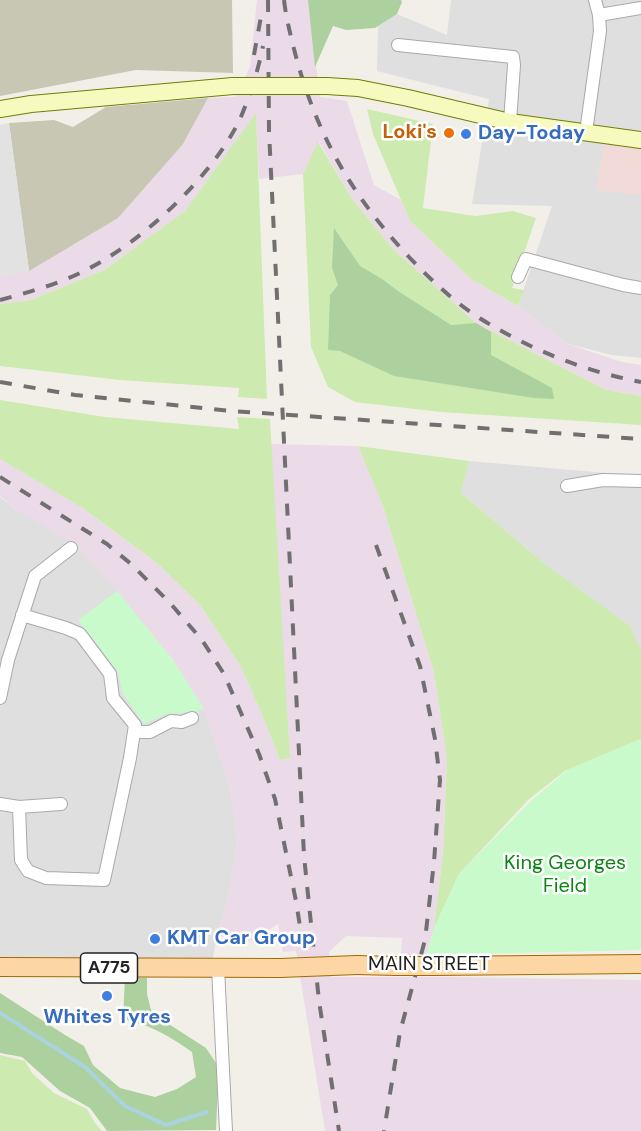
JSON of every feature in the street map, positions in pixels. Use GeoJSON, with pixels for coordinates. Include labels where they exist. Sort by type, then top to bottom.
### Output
{"type":"FeatureCollection","features":[{"type":"Feature","properties":{"kind":"main road"},"geometry":{"type":"LineString","coordinates":[[0,109],[30,104],[233,86],[327,86],[358,88],[408,98],[510,123],[641,140]]}},
{"type":"Feature","properties":{"kind":"main road","name":"MAIN STREET"},"geometry":{"type":"LineString","coordinates":[[218,968],[641,964]]}},
{"type":"Feature","properties":{"kind":"main road","name":"A775"},"geometry":{"type":"LineString","coordinates":[[0,967],[218,968]]}},
{"type":"Feature","properties":{"kind":"street"},"geometry":{"type":"LineString","coordinates":[[586,132],[600,31],[595,0]]}},
{"type":"Feature","properties":{"kind":"street"},"geometry":{"type":"LineString","coordinates":[[599,15],[641,8]]}},
{"type":"Feature","properties":{"kind":"street"},"geometry":{"type":"LineString","coordinates":[[398,45],[513,57],[510,123]]}},
{"type":"Feature","properties":{"kind":"street"},"geometry":{"type":"LineString","coordinates":[[518,277],[526,259],[641,288]]}},
{"type":"Feature","properties":{"kind":"street"},"geometry":{"type":"LineString","coordinates":[[567,486],[603,480],[641,481]]}},
{"type":"Feature","properties":{"kind":"street"},"geometry":{"type":"LineString","coordinates":[[0,698],[8,660],[35,576],[71,548]]}},
{"type":"Feature","properties":{"kind":"street"},"geometry":{"type":"LineString","coordinates":[[19,807],[21,860],[28,871],[46,878],[104,880],[135,725],[113,698],[110,674],[80,634],[22,615]]}},
{"type":"Feature","properties":{"kind":"street"},"geometry":{"type":"LineString","coordinates":[[134,732],[150,732],[171,721],[182,722],[192,718]]}},
{"type":"Feature","properties":{"kind":"street"},"geometry":{"type":"LineString","coordinates":[[0,804],[19,807],[61,804]]}},
{"type":"Feature","properties":{"kind":"street"},"geometry":{"type":"LineString","coordinates":[[218,968],[226,1131]]}},
{"type":"Feature","properties":{"kind":"shaded area"},"geometry":{"type":"Polygon","coordinates":[[[0,0],[232,0],[233,73],[136,70],[0,96],[0,0]]]}},
{"type":"Feature","properties":{"kind":"shaded area"},"geometry":{"type":"Polygon","coordinates":[[[257,0],[308,0],[320,97],[347,101],[374,185],[401,200],[410,221],[471,279],[518,306],[568,344],[622,362],[641,365],[641,396],[606,390],[476,323],[394,250],[353,200],[319,142],[303,174],[259,179],[256,114],[185,211],[104,270],[31,300],[0,304],[0,276],[29,270],[183,144],[208,98],[235,97],[250,67],[257,0]]]}},
{"type":"Feature","properties":{"kind":"shaded area"},"geometry":{"type":"Polygon","coordinates":[[[451,0],[641,0],[641,358],[612,355],[568,344],[518,306],[552,206],[472,204],[489,99],[377,71],[378,26],[397,14],[447,35],[451,0]]]}},
{"type":"Feature","properties":{"kind":"shaded area"},"geometry":{"type":"Polygon","coordinates":[[[208,98],[183,144],[118,218],[29,271],[9,123],[54,120],[73,127],[106,107],[208,98]]]}},
{"type":"Feature","properties":{"kind":"shaded area"},"geometry":{"type":"Polygon","coordinates":[[[9,123],[29,271],[0,276],[0,125],[9,123]]]}},
{"type":"Feature","properties":{"kind":"shaded area"},"geometry":{"type":"Polygon","coordinates":[[[604,143],[641,147],[641,195],[596,190],[604,143]]]}},
{"type":"Feature","properties":{"kind":"shaded area"},"geometry":{"type":"Polygon","coordinates":[[[270,444],[358,446],[383,506],[434,672],[447,760],[443,853],[434,928],[426,955],[401,956],[402,938],[346,936],[329,952],[332,977],[641,980],[641,1131],[325,1131],[296,951],[283,952],[278,924],[252,941],[217,936],[228,900],[238,840],[230,787],[204,709],[173,660],[108,580],[77,547],[16,509],[0,496],[0,459],[78,505],[157,563],[200,605],[241,667],[280,760],[290,758],[270,444]]]}},
{"type":"Feature","properties":{"kind":"shaded area"},"geometry":{"type":"Polygon","coordinates":[[[469,461],[641,476],[641,650],[629,626],[545,564],[461,493],[469,461]]]}},
{"type":"Feature","properties":{"kind":"shaded area"},"geometry":{"type":"Polygon","coordinates":[[[0,497],[77,546],[139,617],[204,709],[230,787],[238,840],[228,900],[217,936],[211,968],[0,967],[0,497]]]}},
{"type":"Feature","properties":{"kind":"green space"},"geometry":{"type":"Polygon","coordinates":[[[308,0],[401,0],[402,2],[397,14],[375,28],[346,30],[333,26],[315,67],[308,0]]]}},
{"type":"Feature","properties":{"kind":"green space"},"geometry":{"type":"Polygon","coordinates":[[[367,109],[433,124],[423,208],[475,216],[513,211],[536,218],[512,288],[524,290],[518,306],[471,279],[410,221],[373,134],[367,109]]]}},
{"type":"Feature","properties":{"kind":"green space"},"geometry":{"type":"Polygon","coordinates":[[[256,113],[267,399],[238,397],[239,388],[120,380],[0,366],[0,304],[31,300],[104,270],[185,211],[256,113]]]}},
{"type":"Feature","properties":{"kind":"green space"},"geometry":{"type":"Polygon","coordinates":[[[318,142],[353,200],[394,250],[476,323],[606,390],[641,396],[641,425],[441,412],[355,402],[328,387],[311,347],[303,174],[318,142]]]}},
{"type":"Feature","properties":{"kind":"green space"},"geometry":{"type":"Polygon","coordinates":[[[334,228],[360,266],[451,325],[476,323],[491,332],[491,355],[552,388],[554,399],[534,398],[394,376],[340,351],[328,350],[330,295],[338,285],[332,268],[334,228]]]}},
{"type":"Feature","properties":{"kind":"green space"},"geometry":{"type":"Polygon","coordinates":[[[0,400],[105,417],[239,429],[237,417],[270,419],[290,758],[280,760],[241,667],[200,605],[157,563],[81,507],[0,459],[0,400]]]}},
{"type":"Feature","properties":{"kind":"green space"},"geometry":{"type":"Polygon","coordinates":[[[358,446],[469,461],[461,493],[545,564],[630,626],[641,650],[641,739],[565,771],[529,799],[459,874],[434,928],[443,853],[447,760],[434,672],[383,506],[358,446]]]}},
{"type":"Feature","properties":{"kind":"green space"},"geometry":{"type":"Polygon","coordinates":[[[117,591],[173,660],[204,709],[166,714],[144,724],[123,694],[118,672],[78,620],[117,591]]]}},
{"type":"Feature","properties":{"kind":"green space","name":"King Georges Field"},"geometry":{"type":"Polygon","coordinates":[[[641,739],[641,950],[426,955],[434,928],[459,874],[532,800],[569,769],[641,739]]]}},
{"type":"Feature","properties":{"kind":"green space"},"geometry":{"type":"Polygon","coordinates":[[[125,977],[147,978],[147,994],[151,1010],[206,1048],[216,1063],[218,1085],[216,1130],[107,1131],[90,1108],[60,1091],[22,1057],[0,1053],[0,993],[84,1046],[93,1065],[120,1088],[155,1097],[177,1089],[196,1077],[192,1052],[159,1032],[123,1019],[125,977]]]}},
{"type":"Feature","properties":{"kind":"green space"},"geometry":{"type":"Polygon","coordinates":[[[0,1055],[25,1061],[32,1073],[54,1093],[87,1109],[102,1131],[0,1131],[0,1055]]]}},
{"type":"Feature","properties":{"kind":"waterway"},"geometry":{"type":"LineString","coordinates":[[0,1013],[85,1067],[125,1106],[166,1125],[207,1112]]}},
{"type":"Feature","properties":{"kind":"railway"},"geometry":{"type":"LineString","coordinates":[[268,0],[269,131],[304,856],[319,1001],[339,1131]]}},
{"type":"Feature","properties":{"kind":"railway"},"geometry":{"type":"LineString","coordinates":[[284,0],[303,79],[324,135],[353,186],[388,234],[409,257],[452,298],[500,330],[558,358],[599,372],[641,382]]}},
{"type":"Feature","properties":{"kind":"railway"},"geometry":{"type":"LineString","coordinates":[[254,55],[262,11]]}},
{"type":"Feature","properties":{"kind":"railway"},"geometry":{"type":"LineString","coordinates":[[0,300],[55,284],[108,258],[130,243],[174,205],[212,163],[228,141],[247,101],[263,46]]}},
{"type":"Feature","properties":{"kind":"railway"},"geometry":{"type":"LineString","coordinates":[[0,382],[75,395],[232,411],[641,439]]}},
{"type":"Feature","properties":{"kind":"railway"},"geometry":{"type":"LineString","coordinates":[[0,477],[107,544],[131,564],[170,603],[202,640],[224,674],[259,754],[275,799],[296,901],[308,977]]}},
{"type":"Feature","properties":{"kind":"railway"},"geometry":{"type":"LineString","coordinates":[[376,545],[420,666],[435,739],[440,780],[425,940],[400,1032],[384,1131]]}},
{"type":"Feature","properties":{"kind":"place","name":"Loki's"},"geometry":{"type":"Point","coordinates":[449,133]}},
{"type":"Feature","properties":{"kind":"place","name":"Day-Today"},"geometry":{"type":"Point","coordinates":[466,134]}},
{"type":"Feature","properties":{"kind":"place","name":"KMT Car Group"},"geometry":{"type":"Point","coordinates":[155,939]}},
{"type":"Feature","properties":{"kind":"place","name":"Whites Tyres"},"geometry":{"type":"Point","coordinates":[107,996]}}]}
